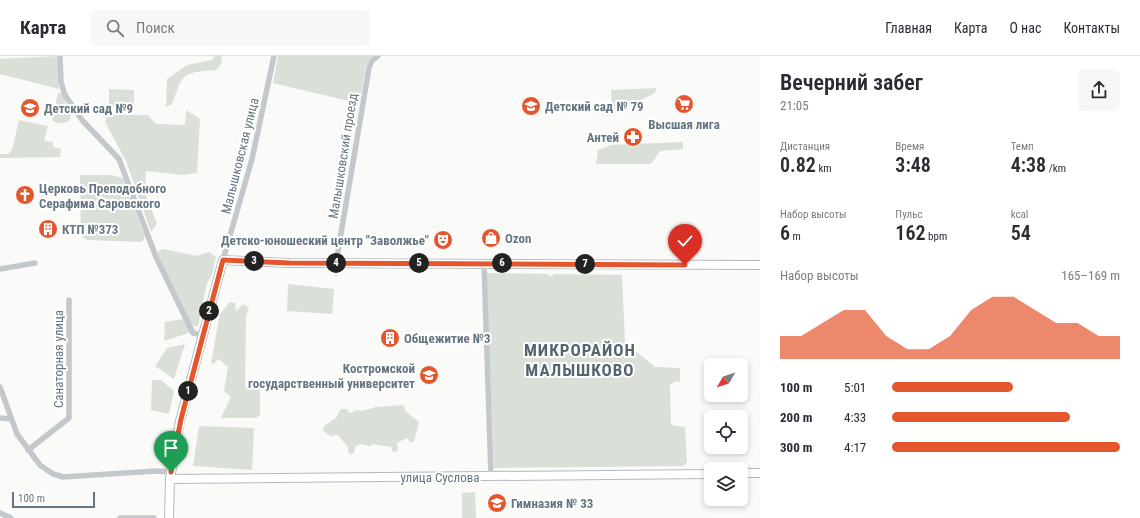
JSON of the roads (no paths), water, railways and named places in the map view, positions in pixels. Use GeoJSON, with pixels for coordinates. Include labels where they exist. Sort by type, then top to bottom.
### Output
{"type":"FeatureCollection","features":[{"type":"Feature","properties":{"kind":"street"},"geometry":{"type":"LineString","coordinates":[[60,56],[61,82],[65,95],[82,120],[119,159],[156,257],[193,333],[202,335]]}},
{"type":"Feature","properties":{"kind":"street","name":"Малышковская улица"},"geometry":{"type":"LineString","coordinates":[[223,260],[252,159],[274,56]]}},
{"type":"Feature","properties":{"kind":"street","name":"Малышковский проезд"},"geometry":{"type":"LineString","coordinates":[[336,263],[369,68],[378,56]]}},
{"type":"Feature","properties":{"kind":"street"},"geometry":{"type":"LineString","coordinates":[[169,518],[170,476],[180,421],[223,260],[336,263],[760,265]]}},
{"type":"Feature","properties":{"kind":"street"},"geometry":{"type":"LineString","coordinates":[[0,269],[35,263]]}},
{"type":"Feature","properties":{"kind":"street"},"geometry":{"type":"LineString","coordinates":[[484,263],[491,476]]}},
{"type":"Feature","properties":{"kind":"street","name":"Санаторная улица"},"geometry":{"type":"LineString","coordinates":[[28,450],[69,418],[70,300]]}},
{"type":"Feature","properties":{"kind":"street"},"geometry":{"type":"LineString","coordinates":[[0,387],[6,398],[11,419],[17,434],[28,450],[46,470],[63,477],[156,471],[170,476]]}},
{"type":"Feature","properties":{"kind":"street"},"geometry":{"type":"LineString","coordinates":[[0,418],[11,419]]}},
{"type":"Feature","properties":{"kind":"street"},"geometry":{"type":"LineString","coordinates":[[748,473],[760,473]]}},
{"type":"Feature","properties":{"kind":"street","name":"улица Суслова"},"geometry":{"type":"LineString","coordinates":[[170,476],[704,474]]}},
{"type":"Feature","properties":{"kind":"street"},"geometry":{"type":"LineString","coordinates":[[0,513],[11,518]]}},
{"type":"Feature","properties":{"kind":"street"},"geometry":{"type":"LineString","coordinates":[[120,518],[154,518]]}},
{"type":"Feature","properties":{"kind":"place","name":"Высшая лига"},"geometry":{"type":"Point","coordinates":[684,104]}},
{"type":"Feature","properties":{"kind":"place","name":"Детский сад № 79"},"geometry":{"type":"Point","coordinates":[531,106]}},
{"type":"Feature","properties":{"kind":"place","name":"Детский сад №9"},"geometry":{"type":"Point","coordinates":[30,108]}},
{"type":"Feature","properties":{"kind":"place","name":"Антей"},"geometry":{"type":"Point","coordinates":[633,137]}},
{"type":"Feature","properties":{"kind":"place","name":"Церковь Преподобного Серафима Саровского"},"geometry":{"type":"Point","coordinates":[25,195]}},
{"type":"Feature","properties":{"kind":"place","name":"КТП №373"},"geometry":{"type":"Point","coordinates":[48,229]}},
{"type":"Feature","properties":{"kind":"place","name":"Ozon"},"geometry":{"type":"Point","coordinates":[491,238]}},
{"type":"Feature","properties":{"kind":"place","name":"Детско-юношеский центр \"Заволжье\""},"geometry":{"type":"Point","coordinates":[443,240]}},
{"type":"Feature","properties":{"kind":"place","name":"Общежитие №3"},"geometry":{"type":"Point","coordinates":[390,338]}},
{"type":"Feature","properties":{"kind":"place","name":"Костромской государственный университет"},"geometry":{"type":"Point","coordinates":[429,375]}},
{"type":"Feature","properties":{"kind":"place","name":"Гимназия № 33"},"geometry":{"type":"Point","coordinates":[497,503]}},
{"type":"Feature","properties":{"kind":"district","name":"МИКРОРАЙОН МАЛЫШКОВО"},"geometry":{"type":"Point","coordinates":[580,360]}}]}
